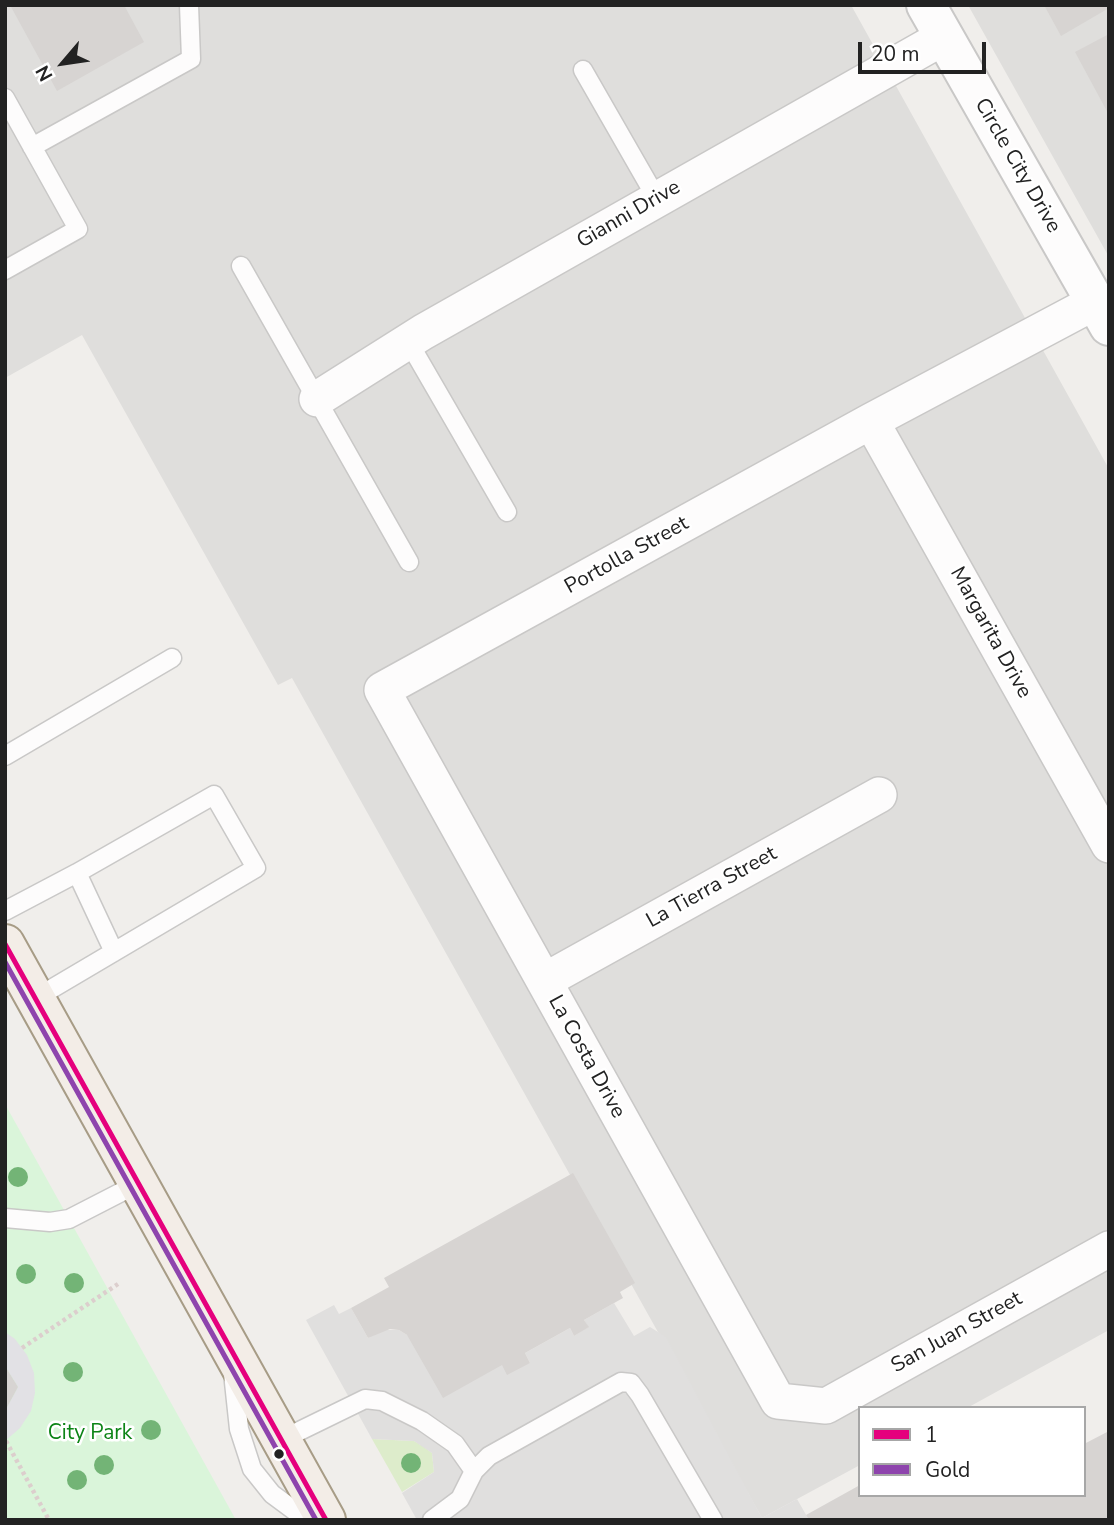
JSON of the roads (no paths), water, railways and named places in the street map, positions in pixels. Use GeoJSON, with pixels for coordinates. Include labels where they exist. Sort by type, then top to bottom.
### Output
{"type":"FeatureCollection","features":[{"type":"Feature","properties":{"kind":"main road"},"geometry":{"type":"LineString","coordinates":[[5,943],[326,1520]]}},
{"type":"Feature","properties":{"kind":"street","name":"Gianni Drive"},"geometry":{"type":"LineString","coordinates":[[317,399],[408,341],[657,199],[935,21]]}},
{"type":"Feature","properties":{"kind":"street","name":"Circle City Drive"},"geometry":{"type":"LineString","coordinates":[[935,21],[1102,314]]}},
{"type":"Feature","properties":{"kind":"street","name":"Portolla Street"},"geometry":{"type":"LineString","coordinates":[[382,691],[871,421],[1102,314]]}},
{"type":"Feature","properties":{"kind":"street","name":"Margarita Drive"},"geometry":{"type":"LineString","coordinates":[[871,421],[1109,845]]}},
{"type":"Feature","properties":{"kind":"street","name":"La Costa Drive"},"geometry":{"type":"LineString","coordinates":[[382,691],[778,1401],[803,1403]]}},
{"type":"Feature","properties":{"kind":"street","name":"La Tierra Street"},"geometry":{"type":"LineString","coordinates":[[544,981],[879,795]]}},
{"type":"Feature","properties":{"kind":"street","name":"San Juan Street"},"geometry":{"type":"LineString","coordinates":[[803,1403],[826,1406],[1109,1249]]}},
{"type":"Feature","properties":{"kind":"lane"},"geometry":{"type":"LineString","coordinates":[[32,147],[191,59],[189,5]]}},
{"type":"Feature","properties":{"kind":"lane"},"geometry":{"type":"LineString","coordinates":[[583,70],[657,199]]}},
{"type":"Feature","properties":{"kind":"lane"},"geometry":{"type":"LineString","coordinates":[[5,99],[78,229],[5,270]]}},
{"type":"Feature","properties":{"kind":"lane"},"geometry":{"type":"LineString","coordinates":[[241,266],[409,562]]}},
{"type":"Feature","properties":{"kind":"lane"},"geometry":{"type":"LineString","coordinates":[[408,341],[507,512]]}},
{"type":"Feature","properties":{"kind":"lane"},"geometry":{"type":"LineString","coordinates":[[5,756],[172,658]]}},
{"type":"Feature","properties":{"kind":"lane"},"geometry":{"type":"LineString","coordinates":[[5,911],[214,795],[256,869],[36,998]]}},
{"type":"Feature","properties":{"kind":"lane"},"geometry":{"type":"LineString","coordinates":[[77,873],[114,952]]}},
{"type":"Feature","properties":{"kind":"lane"},"geometry":{"type":"LineString","coordinates":[[5,1218],[50,1222],[69,1219],[139,1183]]}},
{"type":"Feature","properties":{"kind":"lane"},"geometry":{"type":"LineString","coordinates":[[231,1349],[239,1429],[252,1469],[272,1494],[307,1520]]}},
{"type":"Feature","properties":{"kind":"lane"},"geometry":{"type":"LineString","coordinates":[[432,1520],[460,1499],[474,1471],[489,1456],[621,1382],[631,1382],[713,1520]]}},
{"type":"Feature","properties":{"kind":"lane"},"geometry":{"type":"LineString","coordinates":[[281,1440],[365,1399],[382,1401],[422,1421],[455,1444],[474,1471]]}},
{"type":"Feature","properties":{"kind":"park label","name":"City Park"},"geometry":{"type":"Point","coordinates":[90,1434]}}]}
